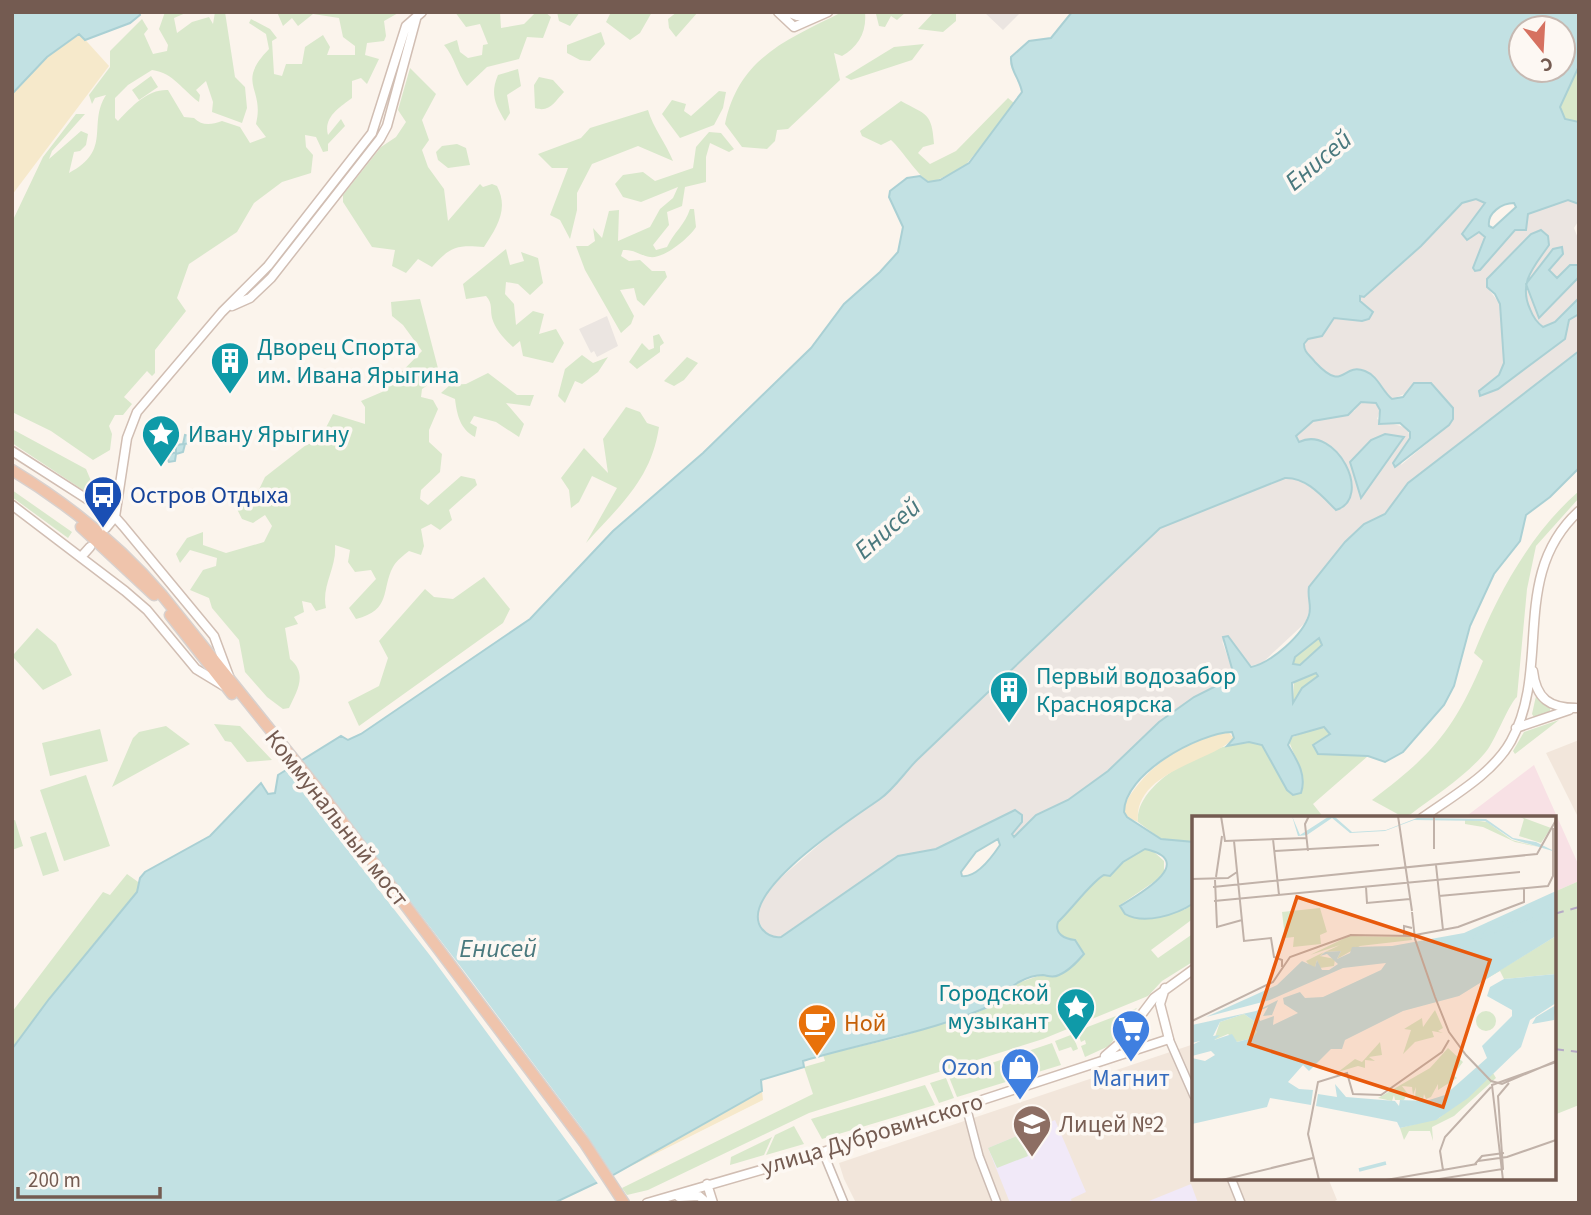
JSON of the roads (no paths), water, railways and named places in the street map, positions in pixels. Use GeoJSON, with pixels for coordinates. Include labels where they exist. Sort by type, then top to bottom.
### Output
{"type":"FeatureCollection","features":[{"type":"Feature","properties":{"kind":"highway","name":"Коммунальный мост"},"geometry":{"type":"LineString","coordinates":[[12,470],[58,499],[139,568],[446,965],[584,1150],[618,1203]]}},
{"type":"Feature","properties":{"kind":"highway","name":"Коммунальный мост"},"geometry":{"type":"LineString","coordinates":[[12,478],[54,504],[134,573],[229,685]]}},
{"type":"Feature","properties":{"kind":"highway","name":"Коммунальный мост"},"geometry":{"type":"LineString","coordinates":[[274,741],[320,792],[584,1142],[624,1203]]}},
{"type":"Feature","properties":{"kind":"main road"},"geometry":{"type":"LineString","coordinates":[[778,12],[794,27],[825,14]]}},
{"type":"Feature","properties":{"kind":"main road"},"geometry":{"type":"LineString","coordinates":[[788,12],[804,17],[825,14]]}},
{"type":"Feature","properties":{"kind":"main road"},"geometry":{"type":"LineString","coordinates":[[106,528],[115,517],[127,438],[137,412],[226,309],[263,271],[372,133],[406,26],[419,16]]}},
{"type":"Feature","properties":{"kind":"main road"},"geometry":{"type":"LineString","coordinates":[[226,309],[250,298],[271,278],[380,139],[387,126],[419,16]]}},
{"type":"Feature","properties":{"kind":"main road"},"geometry":{"type":"LineString","coordinates":[[263,271],[271,278]]}},
{"type":"Feature","properties":{"kind":"main road"},"geometry":{"type":"LineString","coordinates":[[12,451],[115,517],[214,636],[229,685]]}},
{"type":"Feature","properties":{"kind":"main road"},"geometry":{"type":"LineString","coordinates":[[12,505],[147,610],[196,669],[229,685]]}},
{"type":"Feature","properties":{"kind":"main road"},"geometry":{"type":"LineString","coordinates":[[1425,816],[1485,771],[1503,752],[1516,729],[1524,705],[1532,655],[1540,570],[1553,541],[1579,511]]}},
{"type":"Feature","properties":{"kind":"main road"},"geometry":{"type":"LineString","coordinates":[[81,557],[90,547]]}},
{"type":"Feature","properties":{"kind":"main road"},"geometry":{"type":"LineString","coordinates":[[1532,655],[1534,681],[1543,700],[1555,707],[1578,707]]}},
{"type":"Feature","properties":{"kind":"main road"},"geometry":{"type":"LineString","coordinates":[[1516,729],[1578,707]]}},
{"type":"Feature","properties":{"kind":"main road","name":"улица Дубровинского"},"geometry":{"type":"LineString","coordinates":[[1096,1061],[1120,1043],[1165,988],[1192,970]]}},
{"type":"Feature","properties":{"kind":"main road"},"geometry":{"type":"LineString","coordinates":[[1165,988],[1160,1004],[1169,1039]]}},
{"type":"Feature","properties":{"kind":"main road","name":"улица Дубровинского"},"geometry":{"type":"LineString","coordinates":[[647,1203],[823,1152],[1169,1039]]}},
{"type":"Feature","properties":{"kind":"main road"},"geometry":{"type":"LineString","coordinates":[[707,1184],[713,1203]]}},
{"type":"Feature","properties":{"kind":"main road"},"geometry":{"type":"LineString","coordinates":[[659,1199],[699,1196],[707,1203]]}},
{"type":"Feature","properties":{"kind":"street"},"geometry":{"type":"LineString","coordinates":[[1169,1039],[1192,1091]]}},
{"type":"Feature","properties":{"kind":"street"},"geometry":{"type":"LineString","coordinates":[[966,1106],[979,1156],[997,1203]]}},
{"type":"Feature","properties":{"kind":"street"},"geometry":{"type":"LineString","coordinates":[[823,1152],[844,1203]]}},
{"type":"Feature","properties":{"kind":"street"},"geometry":{"type":"LineString","coordinates":[[1232,1180],[1241,1203]]}},
{"type":"Feature","properties":{"kind":"water"},"geometry":{"type":"Polygon","coordinates":[[[12,12],[139,12],[140,15],[130,23],[85,40],[79,34],[47,57],[12,94],[12,12]]]}},
{"type":"Feature","properties":{"kind":"water","name":"Енисей"},"geometry":{"type":"Polygon","coordinates":[[[1072,12],[1579,12],[1577,70],[1577,14],[1507,14],[1507,84],[1571,84],[1560,107],[1565,119],[1579,122],[1579,204],[1568,200],[1528,214],[1526,230],[1515,230],[1480,270],[1475,271],[1473,268],[1485,237],[1479,232],[1467,240],[1462,234],[1485,203],[1476,199],[1462,203],[1421,246],[1364,297],[1360,296],[1360,301],[1373,312],[1369,319],[1362,321],[1334,318],[1322,336],[1308,339],[1304,344],[1308,354],[1332,376],[1338,377],[1357,369],[1365,371],[1373,376],[1392,399],[1403,397],[1414,383],[1431,383],[1453,408],[1453,419],[1449,425],[1395,467],[1393,463],[1410,438],[1410,432],[1400,423],[1379,424],[1380,410],[1376,403],[1361,402],[1348,415],[1313,421],[1296,436],[1299,442],[1313,439],[1326,443],[1346,465],[1351,478],[1351,492],[1347,503],[1336,510],[1307,484],[1285,478],[1160,528],[917,760],[885,795],[824,839],[780,877],[765,896],[758,914],[762,929],[770,936],[781,937],[898,856],[936,849],[1015,810],[1022,815],[1022,822],[1012,834],[1014,837],[1036,815],[1068,800],[1108,771],[1159,722],[1194,697],[1232,678],[1233,672],[1223,637],[1228,636],[1251,667],[1277,654],[1306,623],[1310,612],[1309,587],[1345,542],[1364,524],[1385,514],[1408,483],[1579,351],[1579,468],[1550,497],[1526,515],[1520,541],[1494,574],[1470,626],[1454,686],[1444,705],[1403,752],[1385,762],[1368,756],[1318,754],[1313,745],[1330,734],[1324,727],[1292,736],[1288,745],[1295,756],[1303,780],[1301,793],[1293,795],[1287,790],[1262,745],[1249,742],[1227,746],[1234,738],[1232,732],[1201,740],[1165,758],[1136,784],[1127,798],[1124,812],[1127,817],[1161,839],[1192,842],[1192,904],[1150,919],[1125,914],[1120,906],[1160,878],[1166,869],[1166,861],[1160,854],[1145,849],[1123,862],[1110,876],[1099,878],[1058,922],[1059,933],[1075,940],[1084,954],[1063,973],[1025,979],[1008,990],[1003,1000],[954,1020],[803,1061],[804,1067],[761,1080],[762,1091],[613,1175],[554,1203],[12,1203],[12,1049],[49,999],[137,892],[140,878],[145,872],[210,836],[261,783],[268,794],[275,793],[278,775],[341,736],[348,740],[361,734],[530,619],[613,531],[703,453],[811,348],[844,304],[898,252],[903,227],[889,197],[890,191],[907,178],[920,176],[928,182],[940,180],[969,163],[1022,92],[1011,57],[1029,41],[1051,38],[1072,12]],[[1509,203],[1500,207],[1490,217],[1489,226],[1493,228],[1516,207],[1514,203],[1509,203]],[[1319,638],[1295,657],[1293,664],[1300,665],[1322,645],[1319,638]],[[1316,673],[1292,683],[1293,703],[1302,688],[1318,676],[1316,673]],[[998,839],[976,852],[961,872],[962,876],[973,874],[984,866],[1000,845],[998,839]]]}},
{"type":"Feature","properties":{"kind":"water"},"geometry":{"type":"Polygon","coordinates":[[[1541,230],[1548,236],[1549,245],[1533,268],[1527,283],[1527,299],[1532,314],[1543,327],[1555,322],[1579,298],[1579,314],[1569,320],[1565,339],[1498,389],[1480,396],[1479,391],[1499,375],[1504,363],[1500,304],[1495,294],[1487,287],[1487,279],[1531,234],[1541,230]]]}},
{"type":"Feature","properties":{"kind":"water"},"geometry":{"type":"Polygon","coordinates":[[[1562,247],[1563,254],[1549,270],[1557,278],[1570,265],[1579,265],[1578,278],[1539,318],[1526,284],[1553,249],[1562,247]]]}},
{"type":"Feature","properties":{"kind":"water"},"geometry":{"type":"Polygon","coordinates":[[[1385,434],[1404,437],[1361,498],[1350,462],[1371,440],[1385,434]]]}},
{"type":"Feature","properties":{"kind":"water"},"geometry":{"type":"Polygon","coordinates":[[[185,435],[191,436],[192,442],[185,444],[183,452],[176,454],[175,461],[169,462],[166,456],[176,452],[176,445],[183,444],[185,435]]]}},
{"type":"Feature","properties":{"kind":"railway"},"geometry":{"type":"LineString","coordinates":[[1556,913],[1579,907]]}},
{"type":"Feature","properties":{"kind":"railway"},"geometry":{"type":"LineString","coordinates":[[1556,1049],[1579,1052]]}},
{"type":"Feature","properties":{"kind":"place","name":"Дворец Спорта им. Ивана Ярыгина"},"geometry":{"type":"Point","coordinates":[230,395]}},
{"type":"Feature","properties":{"kind":"place","name":"Ивану Ярыгину"},"geometry":{"type":"Point","coordinates":[161,468]}},
{"type":"Feature","properties":{"kind":"place","name":"Остров Отдыха"},"geometry":{"type":"Point","coordinates":[103,529]}},
{"type":"Feature","properties":{"kind":"place","name":"Первый водозабор Красноярска"},"geometry":{"type":"Point","coordinates":[1009,724]}},
{"type":"Feature","properties":{"kind":"place","name":"Городской музыкант"},"geometry":{"type":"Point","coordinates":[1076,1041]}},
{"type":"Feature","properties":{"kind":"place","name":"Ной"},"geometry":{"type":"Point","coordinates":[817,1057]}},
{"type":"Feature","properties":{"kind":"place","name":"Магнит"},"geometry":{"type":"Point","coordinates":[1131,1063]}},
{"type":"Feature","properties":{"kind":"place","name":"Ozon"},"geometry":{"type":"Point","coordinates":[1020,1101]}},
{"type":"Feature","properties":{"kind":"place","name":"Лицей №2"},"geometry":{"type":"Point","coordinates":[1032,1158]}}]}
